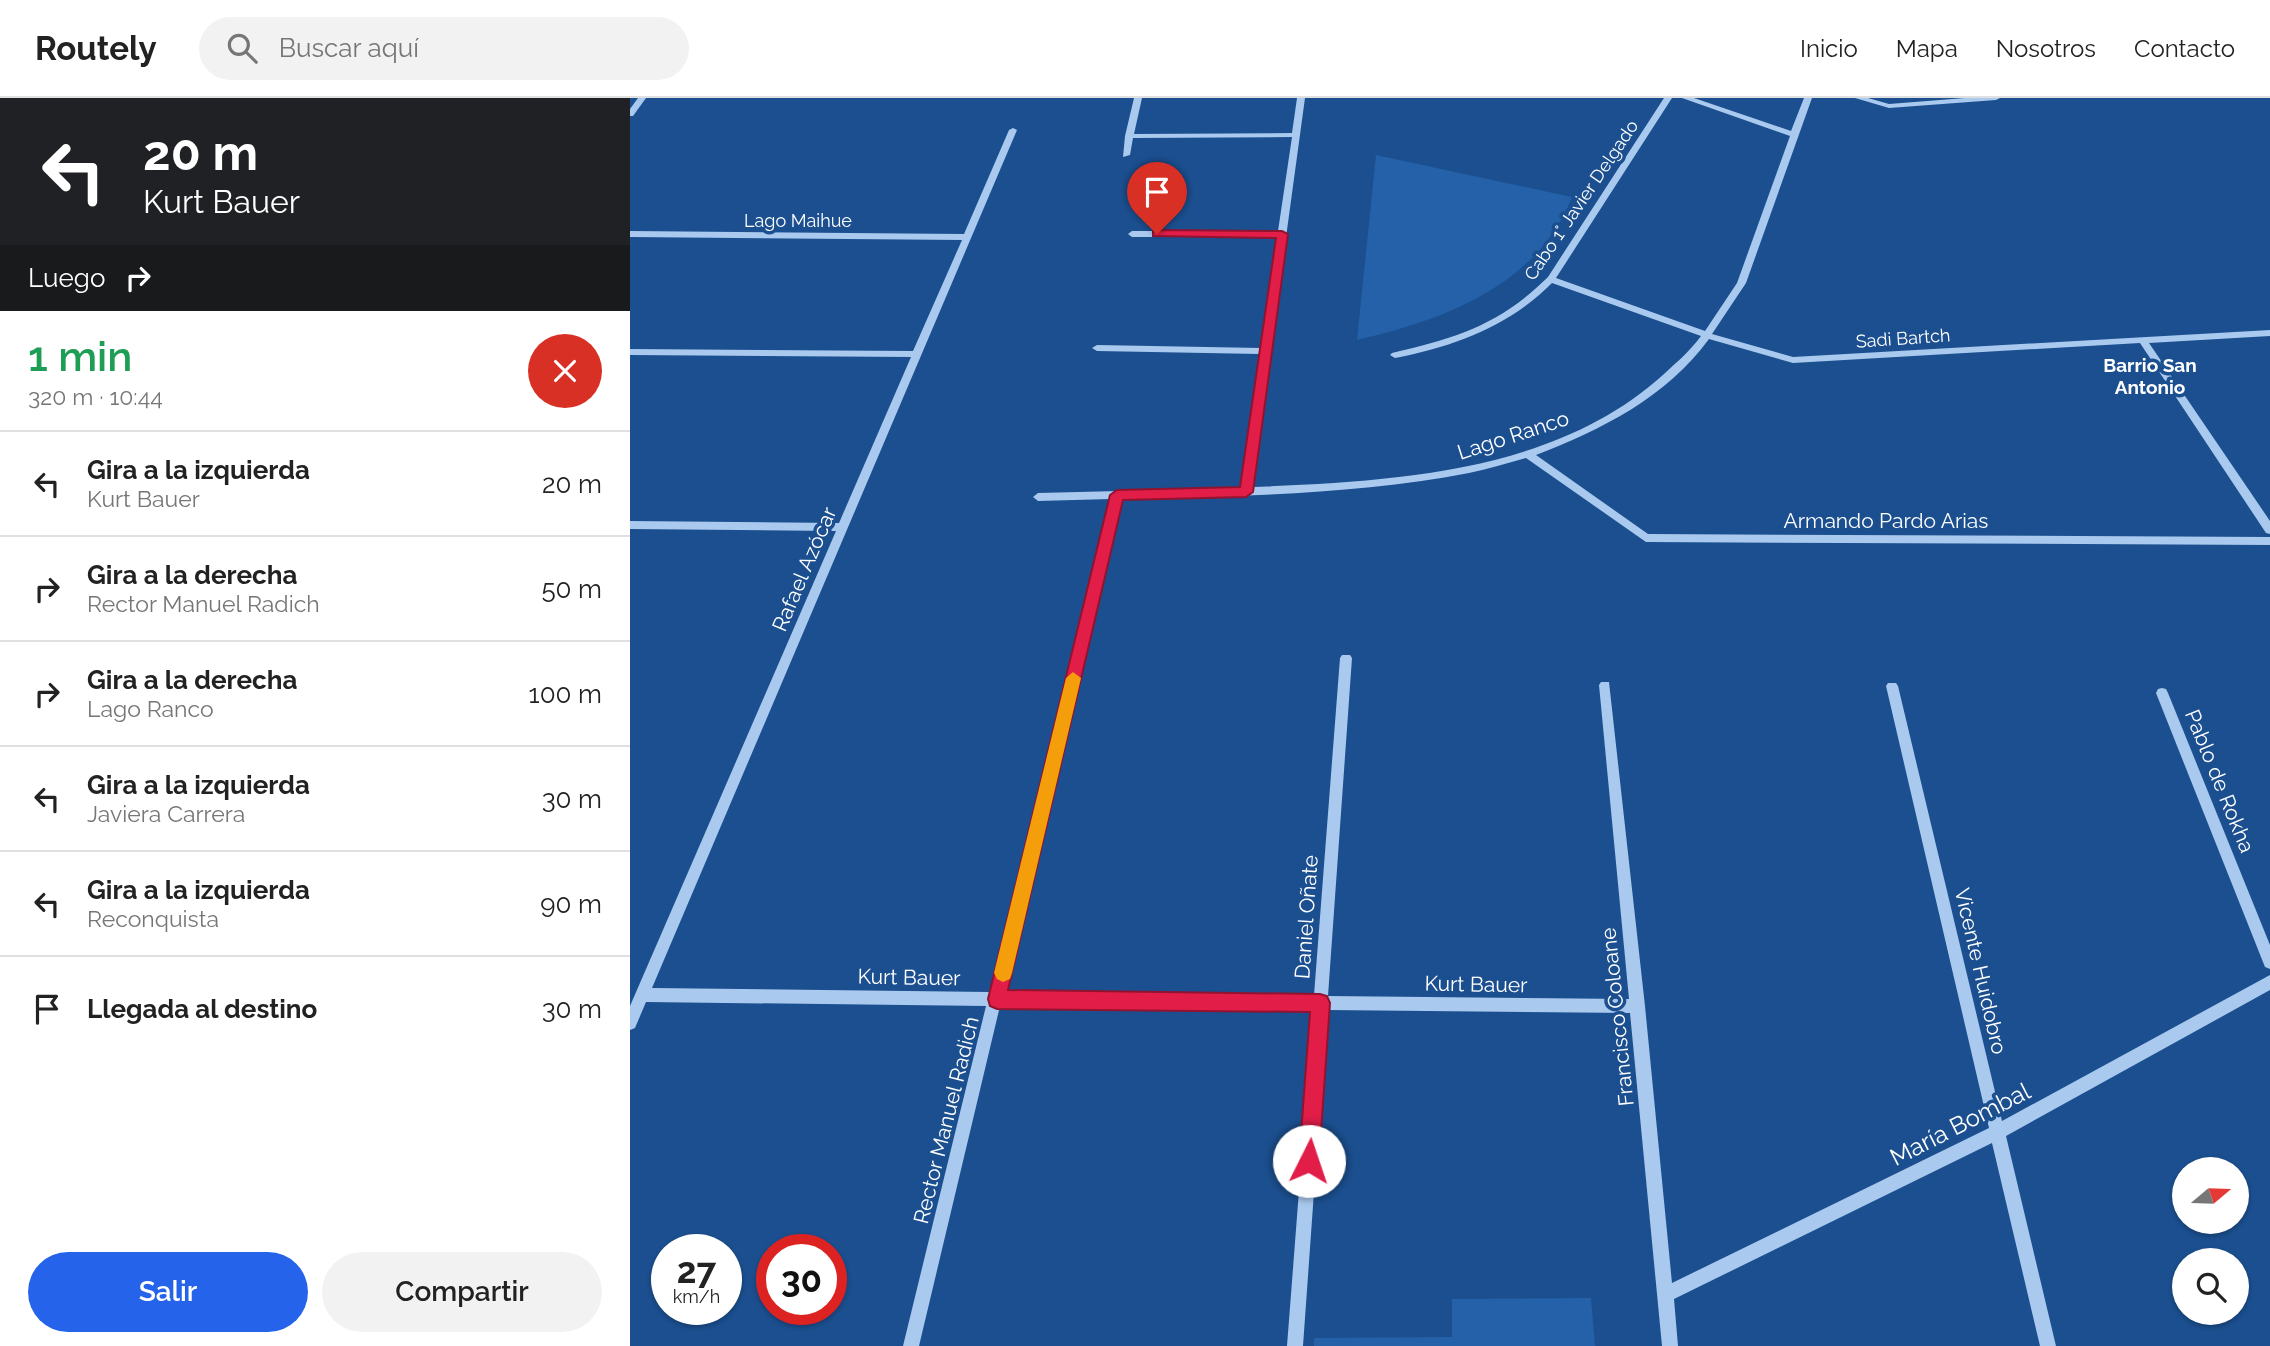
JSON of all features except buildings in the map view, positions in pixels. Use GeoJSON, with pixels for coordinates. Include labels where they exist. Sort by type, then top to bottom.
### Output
{"type":"FeatureCollection","features":[{"type":"Feature","properties":{"kind":"street"},"geometry":{"type":"LineString","coordinates":[[630,114],[642,98]]}},
{"type":"Feature","properties":{"kind":"street"},"geometry":{"type":"LineString","coordinates":[[1126,155],[1138,98]]}},
{"type":"Feature","properties":{"kind":"street"},"geometry":{"type":"LineString","coordinates":[[1246,492],[1301,98]]}},
{"type":"Feature","properties":{"kind":"street","name":"Cabo 1° Javier Delgado"},"geometry":{"type":"LineString","coordinates":[[1395,355],[1447,344],[1492,325],[1526,304],[1551,279],[1668,98]]}},
{"type":"Feature","properties":{"kind":"street"},"geometry":{"type":"LineString","coordinates":[[1686,98],[1796,135]]}},
{"type":"Feature","properties":{"kind":"street","name":"Lago Ranco"},"geometry":{"type":"LineString","coordinates":[[1038,497],[1246,492],[1415,481],[1467,472],[1529,454],[1599,425],[1667,380],[1709,336],[1737,294],[1808,98]]}},
{"type":"Feature","properties":{"kind":"street"},"geometry":{"type":"LineString","coordinates":[[1859,98],[1889,106],[1996,98]]}},
{"type":"Feature","properties":{"kind":"street","name":"Rafael Azócar"},"geometry":{"type":"LineString","coordinates":[[630,1023],[1013,130]]}},
{"type":"Feature","properties":{"kind":"street"},"geometry":{"type":"LineString","coordinates":[[1129,136],[1295,135]]}},
{"type":"Feature","properties":{"kind":"street","name":"Lago Maihue"},"geometry":{"type":"LineString","coordinates":[[630,234],[967,237]]}},
{"type":"Feature","properties":{"kind":"street"},"geometry":{"type":"LineString","coordinates":[[1132,234],[1282,234]]}},
{"type":"Feature","properties":{"kind":"street","name":"Sadi Bartch"},"geometry":{"type":"LineString","coordinates":[[1551,279],[1772,356],[1810,360],[2270,333]]}},
{"type":"Feature","properties":{"kind":"street"},"geometry":{"type":"LineString","coordinates":[[2142,339],[2270,530]]}},
{"type":"Feature","properties":{"kind":"street"},"geometry":{"type":"LineString","coordinates":[[1097,348],[1266,351]]}},
{"type":"Feature","properties":{"kind":"street"},"geometry":{"type":"LineString","coordinates":[[630,352],[916,354]]}},
{"type":"Feature","properties":{"kind":"street","name":"Armando Pardo Arias"},"geometry":{"type":"LineString","coordinates":[[1529,454],[1646,538],[2270,541]]}},
{"type":"Feature","properties":{"kind":"street","name":"Rector Manuel Radich"},"geometry":{"type":"LineString","coordinates":[[911,1346],[1117,495]]}},
{"type":"Feature","properties":{"kind":"street"},"geometry":{"type":"LineString","coordinates":[[630,525],[843,527]]}},
{"type":"Feature","properties":{"kind":"street","name":"Daniel Oñate"},"geometry":{"type":"LineString","coordinates":[[1295,1346],[1346,658]]}},
{"type":"Feature","properties":{"kind":"street","name":"Francisco Coloane"},"geometry":{"type":"LineString","coordinates":[[1605,685],[1670,1346]]}},
{"type":"Feature","properties":{"kind":"street","name":"Vicente Huidobro"},"geometry":{"type":"LineString","coordinates":[[1892,686],[2048,1346]]}},
{"type":"Feature","properties":{"kind":"street","name":"Pablo de Rokha"},"geometry":{"type":"LineString","coordinates":[[2162,693],[2270,962]]}},
{"type":"Feature","properties":{"kind":"street","name":"María Bombal"},"geometry":{"type":"LineString","coordinates":[[1665,1296],[1997,1132],[2270,982]]}},
{"type":"Feature","properties":{"kind":"street","name":"Kurt Bauer"},"geometry":{"type":"LineString","coordinates":[[642,995],[1638,1006]]}},
{"type":"Feature","properties":{"kind":"shaded area"},"geometry":{"type":"Polygon","coordinates":[[[1376,155],[1572,197],[1556,228],[1536,254],[1511,276],[1484,294],[1422,322],[1357,340],[1376,155]]]}},
{"type":"Feature","properties":{"kind":"shaded area"},"geometry":{"type":"Polygon","coordinates":[[[1591,1298],[1595,1346],[1314,1346],[1314,1338],[1452,1337],[1452,1299],[1591,1298]]]}},
{"type":"Feature","properties":{"kind":"slow traffic"},"geometry":{"type":"LineString","coordinates":[[1003,973],[1073,678]]}},
{"type":"Feature","properties":{"kind":"district","name":"Barrio San Antonio"},"geometry":{"type":"Point","coordinates":[2150,376]}},
{"type":"Feature","properties":{"kind":"route"},"geometry":{"type":"LineString","coordinates":[[1157,234],[1282,234],[1246,492],[1117,495],[997,999],[1320,1003],[1309,1161]]}}]}
